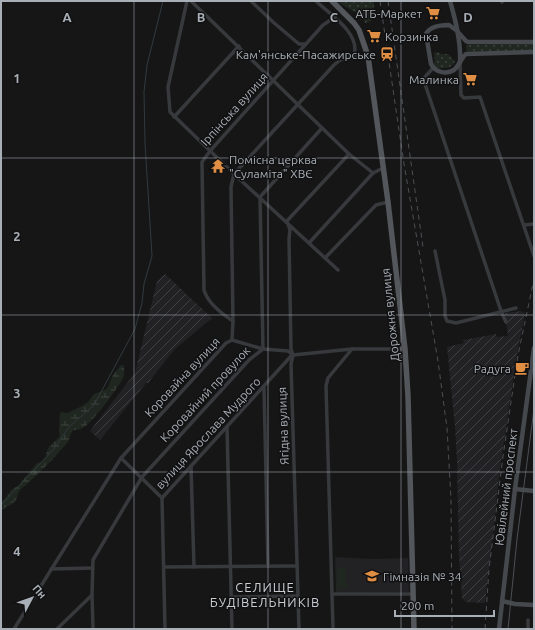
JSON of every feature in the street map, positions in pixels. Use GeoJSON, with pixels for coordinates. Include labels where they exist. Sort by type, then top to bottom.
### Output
{"type":"FeatureCollection","features":[{"type":"Feature","properties":{"kind":"main road","name":"Дорожня вулиця"},"geometry":{"type":"LineString","coordinates":[[332,1],[359,30],[368,56],[388,202],[405,349],[408,403],[414,629]]}},
{"type":"Feature","properties":{"kind":"main road"},"geometry":{"type":"LineString","coordinates":[[450,1],[460,48],[460,63]]}},
{"type":"Feature","properties":{"kind":"main road"},"geometry":{"type":"LineString","coordinates":[[466,54],[454,69],[439,72],[433,68],[431,64],[426,34],[431,28],[449,25],[466,41],[534,42]]}},
{"type":"Feature","properties":{"kind":"main road"},"geometry":{"type":"LineString","coordinates":[[460,48],[462,52],[466,54],[534,52]]}},
{"type":"Feature","properties":{"kind":"main road","name":"Ювілейний проспект"},"geometry":{"type":"LineString","coordinates":[[499,629],[515,489],[534,348]]}},
{"type":"Feature","properties":{"kind":"main road"},"geometry":{"type":"LineString","coordinates":[[515,489],[534,491]]}},
{"type":"Feature","properties":{"kind":"main road"},"geometry":{"type":"LineString","coordinates":[[502,601],[514,604],[534,604]]}},
{"type":"Feature","properties":{"kind":"street"},"geometry":{"type":"LineString","coordinates":[[187,1],[168,87],[170,112],[234,174],[338,270]]}},
{"type":"Feature","properties":{"kind":"street"},"geometry":{"type":"LineString","coordinates":[[191,1],[349,154],[373,173]]}},
{"type":"Feature","properties":{"kind":"street"},"geometry":{"type":"LineString","coordinates":[[251,1],[299,44],[300,50]]}},
{"type":"Feature","properties":{"kind":"street"},"geometry":{"type":"LineString","coordinates":[[316,1],[335,17],[346,29],[351,37],[355,52],[354,55]]}},
{"type":"Feature","properties":{"kind":"street","name":"Ірпінська вулиця"},"geometry":{"type":"LineString","coordinates":[[233,321],[215,307],[208,299],[204,290],[201,166],[203,159],[306,43],[323,25],[335,17]]}},
{"type":"Feature","properties":{"kind":"street"},"geometry":{"type":"LineString","coordinates":[[299,44],[306,43]]}},
{"type":"Feature","properties":{"kind":"street"},"geometry":{"type":"LineString","coordinates":[[174,117],[239,46]]}},
{"type":"Feature","properties":{"kind":"street"},"geometry":{"type":"LineString","coordinates":[[234,174],[334,65],[340,60],[354,55],[358,57],[368,56]]}},
{"type":"Feature","properties":{"kind":"street"},"geometry":{"type":"LineString","coordinates":[[460,63],[461,95],[464,98],[480,97],[534,256]]}},
{"type":"Feature","properties":{"kind":"street"},"geometry":{"type":"LineString","coordinates":[[433,68],[425,77],[425,84],[506,322]]}},
{"type":"Feature","properties":{"kind":"street"},"geometry":{"type":"LineString","coordinates":[[260,197],[322,128]]}},
{"type":"Feature","properties":{"kind":"street"},"geometry":{"type":"LineString","coordinates":[[287,223],[349,154]]}},
{"type":"Feature","properties":{"kind":"street"},"geometry":{"type":"LineString","coordinates":[[309,243],[373,173],[383,168]]}},
{"type":"Feature","properties":{"kind":"street","name":"Коровайна вулиця"},"geometry":{"type":"LineString","coordinates":[[14,629],[121,458],[226,343],[232,340],[231,187],[234,174]]}},
{"type":"Feature","properties":{"kind":"street","name":"Коровайний провулок"},"geometry":{"type":"LineString","coordinates":[[92,568],[93,560],[142,477],[249,360],[263,349],[260,197]]}},
{"type":"Feature","properties":{"kind":"street"},"geometry":{"type":"LineString","coordinates":[[325,258],[376,205],[388,202]]}},
{"type":"Feature","properties":{"kind":"street","name":"Ягідна вулиця"},"geometry":{"type":"LineString","coordinates":[[287,223],[290,230],[291,349],[293,354],[292,364],[299,629]]}},
{"type":"Feature","properties":{"kind":"street"},"geometry":{"type":"LineString","coordinates":[[524,225],[534,224]]}},
{"type":"Feature","properties":{"kind":"street"},"geometry":{"type":"LineString","coordinates":[[435,251],[445,300],[445,316],[447,321],[456,322],[516,308]]}},
{"type":"Feature","properties":{"kind":"street"},"geometry":{"type":"LineString","coordinates":[[232,340],[263,349],[293,354],[352,349],[405,349]]}},
{"type":"Feature","properties":{"kind":"street"},"geometry":{"type":"LineString","coordinates":[[333,629],[326,386],[328,378],[352,349]]}},
{"type":"Feature","properties":{"kind":"street","name":"вулиця Ярослава Мудрого"},"geometry":{"type":"LineString","coordinates":[[166,629],[162,498],[264,388],[293,354]]}},
{"type":"Feature","properties":{"kind":"street"},"geometry":{"type":"LineString","coordinates":[[264,388],[268,566]]}},
{"type":"Feature","properties":{"kind":"street"},"geometry":{"type":"LineString","coordinates":[[227,427],[232,629]]}},
{"type":"Feature","properties":{"kind":"street"},"geometry":{"type":"LineString","coordinates":[[121,458],[162,498]]}},
{"type":"Feature","properties":{"kind":"street"},"geometry":{"type":"LineString","coordinates":[[191,466],[194,567]]}},
{"type":"Feature","properties":{"kind":"street"},"geometry":{"type":"LineString","coordinates":[[164,567],[297,566]]}},
{"type":"Feature","properties":{"kind":"street"},"geometry":{"type":"LineString","coordinates":[[51,569],[92,568],[93,629]]}},
{"type":"Feature","properties":{"kind":"street"},"geometry":{"type":"LineString","coordinates":[[332,594],[413,594]]}},
{"type":"Feature","properties":{"kind":"street"},"geometry":{"type":"LineString","coordinates":[[57,629],[92,595]]}},
{"type":"Feature","properties":{"kind":"street"},"geometry":{"type":"LineString","coordinates":[[231,597],[298,596]]}},
{"type":"Feature","properties":{"kind":"street"},"geometry":{"type":"LineString","coordinates":[[528,620],[528,629]]}},
{"type":"Feature","properties":{"kind":"shaded area"},"geometry":{"type":"Polygon","coordinates":[[[165,274],[212,318],[175,349],[149,383],[146,383],[100,440],[90,431],[135,373],[157,281],[165,274]]]}},
{"type":"Feature","properties":{"kind":"shaded area"},"geometry":{"type":"Polygon","coordinates":[[[521,311],[525,313],[517,354],[500,468],[485,603],[466,602],[462,598],[461,585],[455,427],[447,347],[464,343],[463,340],[496,334],[497,337],[508,336],[505,313],[521,311]]]}},
{"type":"Feature","properties":{"kind":"shaded area","name":"Гімназія № 34"},"geometry":{"type":"Polygon","coordinates":[[[335,557],[372,559],[408,558],[409,592],[336,593],[335,557]]]}},
{"type":"Feature","properties":{"kind":"green space"},"geometry":{"type":"Polygon","coordinates":[[[337,1],[374,1],[374,16],[371,21],[365,23],[357,13],[337,1]]]}},
{"type":"Feature","properties":{"kind":"green space"},"geometry":{"type":"Polygon","coordinates":[[[534,44],[534,51],[467,52],[466,45],[534,44]]]}},
{"type":"Feature","properties":{"kind":"green space"},"geometry":{"type":"Polygon","coordinates":[[[438,52],[441,54],[448,54],[455,61],[453,65],[448,68],[436,68],[433,64],[435,61],[434,53],[438,52]]]}},
{"type":"Feature","properties":{"kind":"green space"},"geometry":{"type":"Polygon","coordinates":[[[121,365],[124,366],[123,378],[98,414],[86,426],[72,431],[68,442],[51,461],[20,490],[17,499],[12,504],[1,510],[1,503],[11,490],[18,486],[37,463],[42,462],[46,457],[49,447],[60,436],[60,412],[68,413],[88,402],[94,394],[105,390],[108,387],[113,375],[121,365]]]}},
{"type":"Feature","properties":{"kind":"green space"},"geometry":{"type":"Polygon","coordinates":[[[337,568],[346,568],[347,589],[337,589],[337,568]]]}},
{"type":"Feature","properties":{"kind":"waterway"},"geometry":{"type":"LineString","coordinates":[[1,505],[53,450],[69,427],[94,405],[135,329],[142,303],[144,284],[152,256],[145,143],[144,92],[147,65],[163,1]]}},
{"type":"Feature","properties":{"kind":"tram line"},"geometry":{"type":"LineString","coordinates":[[508,629],[517,539],[534,409]]}},
{"type":"Feature","properties":{"kind":"railway"},"geometry":{"type":"LineString","coordinates":[[380,1],[404,164],[438,361],[447,428],[451,499],[452,629]]}},
{"type":"Feature","properties":{"kind":"railway"},"geometry":{"type":"LineString","coordinates":[[388,1],[423,247]]}},
{"type":"Feature","properties":{"kind":"railway"},"geometry":{"type":"LineString","coordinates":[[485,629],[489,569],[503,456],[518,355],[534,279]]}},
{"type":"Feature","properties":{"kind":"place","name":"АТБ-Маркет"},"geometry":{"type":"Point","coordinates":[433,13]}},
{"type":"Feature","properties":{"kind":"place","name":"Корзинка"},"geometry":{"type":"Point","coordinates":[374,36]}},
{"type":"Feature","properties":{"kind":"place","name":"Кам'янське-Пасажирське"},"geometry":{"type":"Point","coordinates":[387,54]}},
{"type":"Feature","properties":{"kind":"place","name":"Малинка"},"geometry":{"type":"Point","coordinates":[470,79]}},
{"type":"Feature","properties":{"kind":"place","name":"Помісна церква \"Суламіта\" ХВЄ"},"geometry":{"type":"Point","coordinates":[218,166]}},
{"type":"Feature","properties":{"kind":"place","name":"Радуга"},"geometry":{"type":"Point","coordinates":[522,368]}},
{"type":"Feature","properties":{"kind":"place","name":"Гімназія № 34"},"geometry":{"type":"Point","coordinates":[372,576]}},
{"type":"Feature","properties":{"kind":"district","name":"СЕЛИЩЕ БУДІВЕЛЬНИКІВ"},"geometry":{"type":"Point","coordinates":[265,594]}}]}
